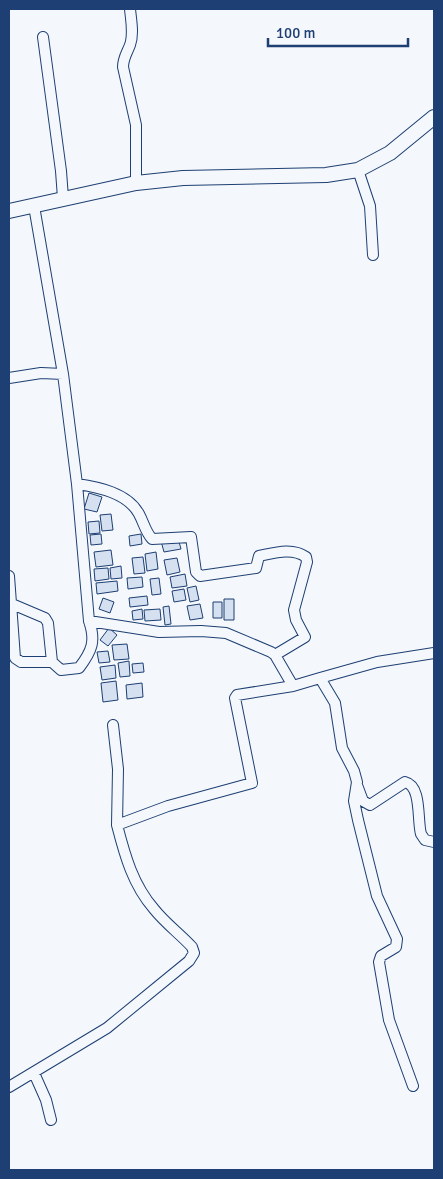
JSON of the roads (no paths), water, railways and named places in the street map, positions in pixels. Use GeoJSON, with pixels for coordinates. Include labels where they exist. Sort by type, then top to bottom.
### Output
{"type":"FeatureCollection","features":[{"type":"Feature","properties":{"kind":"main road"},"geometry":{"type":"LineString","coordinates":[[9,211],[136,183],[183,178],[326,175],[358,170],[390,153],[434,117]]}},
{"type":"Feature","properties":{"kind":"street"},"geometry":{"type":"LineString","coordinates":[[130,9],[132,35],[123,67],[136,125],[136,183]]}},
{"type":"Feature","properties":{"kind":"street"},"geometry":{"type":"LineString","coordinates":[[43,37],[62,170],[63,198]]}},
{"type":"Feature","properties":{"kind":"street"},"geometry":{"type":"LineString","coordinates":[[358,170],[370,206],[373,255]]}},
{"type":"Feature","properties":{"kind":"street"},"geometry":{"type":"LineString","coordinates":[[9,576],[15,658],[21,662],[52,662],[61,670],[79,668],[92,648],[94,637],[86,612],[77,484],[63,374],[34,206]]}},
{"type":"Feature","properties":{"kind":"street"},"geometry":{"type":"LineString","coordinates":[[9,378],[41,373],[63,374]]}},
{"type":"Feature","properties":{"kind":"street"},"geometry":{"type":"LineString","coordinates":[[77,484],[98,487],[115,494],[130,504],[139,513],[146,533],[152,539],[191,537],[196,572],[200,576],[256,568],[259,556],[296,551],[306,557],[307,562],[294,610],[296,620],[305,637],[275,655]]}},
{"type":"Feature","properties":{"kind":"street"},"geometry":{"type":"LineString","coordinates":[[12,604],[45,618],[48,623],[52,662]]}},
{"type":"Feature","properties":{"kind":"street"},"geometry":{"type":"LineString","coordinates":[[89,621],[159,632],[201,631],[226,633],[260,646],[275,655],[292,686]]}},
{"type":"Feature","properties":{"kind":"street"},"geometry":{"type":"LineString","coordinates":[[118,825],[168,806],[249,785],[253,780],[235,698],[237,695],[292,686],[377,662],[434,653]]}},
{"type":"Feature","properties":{"kind":"street"},"geometry":{"type":"LineString","coordinates":[[320,678],[335,703],[342,748],[354,771],[363,801],[370,805],[405,782],[412,785],[415,791],[422,834],[425,840],[434,842]]}},
{"type":"Feature","properties":{"kind":"street"},"geometry":{"type":"LineString","coordinates":[[9,1087],[107,1028],[190,961],[194,953],[192,947],[155,911],[127,864],[118,825],[118,769],[113,725]]}},
{"type":"Feature","properties":{"kind":"street"},"geometry":{"type":"LineString","coordinates":[[356,782],[354,801],[375,887],[383,910],[398,941],[396,947],[379,958],[389,1020],[413,1086]]}},
{"type":"Feature","properties":{"kind":"street"},"geometry":{"type":"LineString","coordinates":[[34,1073],[46,1100],[51,1120]]}}]}
